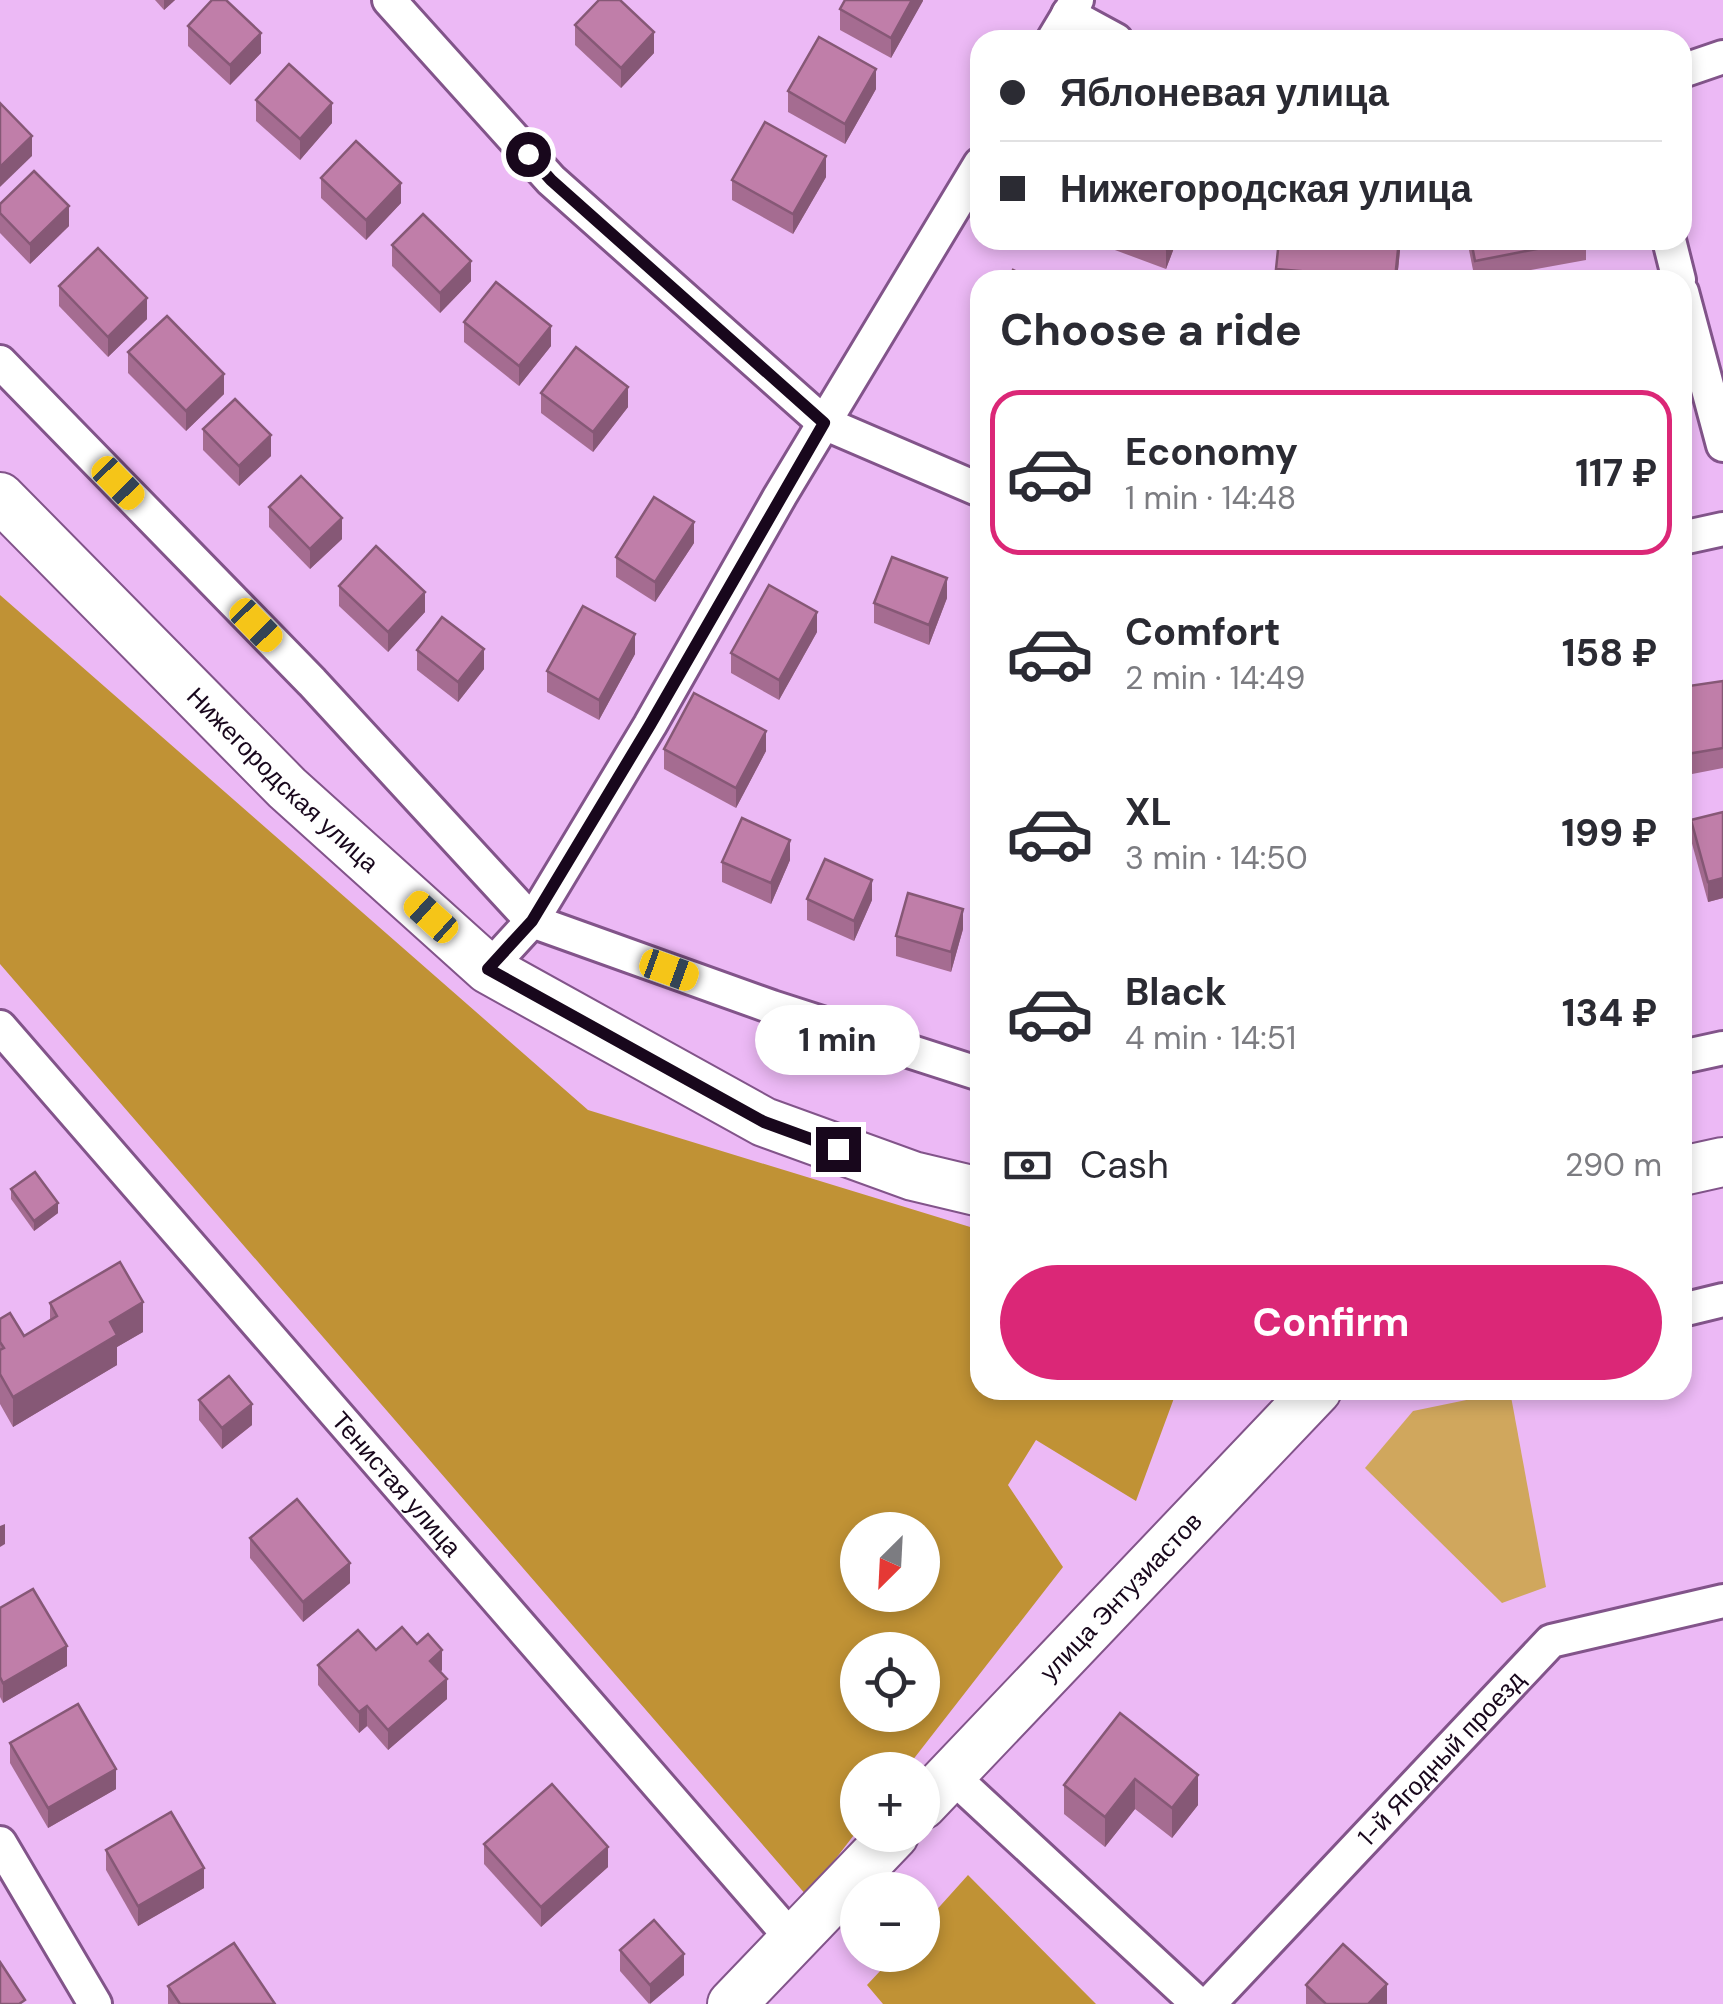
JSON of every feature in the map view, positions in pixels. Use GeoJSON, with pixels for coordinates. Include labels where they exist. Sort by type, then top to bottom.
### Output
{"type":"FeatureCollection","features":[{"type":"Feature","properties":{"kind":"street"},"geometry":{"type":"LineString","coordinates":[[389,0],[551,180],[824,423],[970,486]]}},
{"type":"Feature","properties":{"kind":"street"},"geometry":{"type":"LineString","coordinates":[[1066,18],[1093,30]]}},
{"type":"Feature","properties":{"kind":"street"},"geometry":{"type":"LineString","coordinates":[[1692,68],[1723,57]]}},
{"type":"Feature","properties":{"kind":"street"},"geometry":{"type":"LineString","coordinates":[[488,969],[532,921],[970,181]]}},
{"type":"Feature","properties":{"kind":"street"},"geometry":{"type":"LineString","coordinates":[[1692,329],[1723,445]]}},
{"type":"Feature","properties":{"kind":"street"},"geometry":{"type":"LineString","coordinates":[[0,362],[312,682],[532,921],[772,1007],[970,1071]]}},
{"type":"Feature","properties":{"kind":"street","name":"Нижегородская улица"},"geometry":{"type":"LineString","coordinates":[[0,497],[287,788],[488,969],[764,1122],[913,1176],[970,1190]]}},
{"type":"Feature","properties":{"kind":"street"},"geometry":{"type":"LineString","coordinates":[[1692,536],[1723,529]]}},
{"type":"Feature","properties":{"kind":"street","name":"Тенистая улица"},"geometry":{"type":"LineString","coordinates":[[0,1028],[794,1940]]}},
{"type":"Feature","properties":{"kind":"street"},"geometry":{"type":"LineString","coordinates":[[1692,1055],[1723,1048]]}},
{"type":"Feature","properties":{"kind":"street"},"geometry":{"type":"LineString","coordinates":[[1692,1169],[1723,1162]]}},
{"type":"Feature","properties":{"kind":"street"},"geometry":{"type":"LineString","coordinates":[[1692,1308],[1723,1300]]}},
{"type":"Feature","properties":{"kind":"street","name":"улица Энтузиастов"},"geometry":{"type":"LineString","coordinates":[[940,1787],[1307,1400]]}},
{"type":"Feature","properties":{"kind":"street","name":"1-й Ягодный проезд"},"geometry":{"type":"LineString","coordinates":[[1209,2004],[1551,1642],[1723,1602]]}},
{"type":"Feature","properties":{"kind":"street"},"geometry":{"type":"LineString","coordinates":[[940,1792],[1198,2004]]}},
{"type":"Feature","properties":{"kind":"street"},"geometry":{"type":"LineString","coordinates":[[0,1843],[95,2004]]}},
{"type":"Feature","properties":{"kind":"street"},"geometry":{"type":"LineString","coordinates":[[732,2004],[878,1852]]}},
{"type":"Feature","properties":{"kind":"shaded area"},"geometry":{"type":"Polygon","coordinates":[[[0,595],[588,1110],[970,1227],[970,1400],[1173,1400],[1136,1501],[1036,1440],[1008,1485],[1063,1567],[940,1725],[940,1632],[840,1632],[840,1732],[935,1732],[919,1752],[840,1752],[841,1852],[807,1896],[0,964],[0,595]]]}},
{"type":"Feature","properties":{"kind":"shaded area"},"geometry":{"type":"Polygon","coordinates":[[[1466,1400],[1512,1400],[1546,1587],[1502,1603],[1365,1468],[1413,1411],[1466,1400]]]}},
{"type":"Feature","properties":{"kind":"shaded area"},"geometry":{"type":"Polygon","coordinates":[[[968,1875],[1096,2004],[883,2004],[867,1985],[879,1972],[940,1972],[940,1906],[968,1875]]]}},
{"type":"Feature","properties":{"kind":"building"},"geometry":{"type":"Polygon","coordinates":[[[212,0],[226,0],[261,33],[230,65],[188,26],[212,0]]]}},
{"type":"Feature","properties":{"kind":"building"},"geometry":{"type":"Polygon","coordinates":[[[599,0],[620,0],[654,32],[621,68],[575,25],[599,0]]]}},
{"type":"Feature","properties":{"kind":"building"},"geometry":{"type":"Polygon","coordinates":[[[845,0],[912,0],[891,38],[840,9],[845,0]]]}},
{"type":"Feature","properties":{"kind":"building"},"geometry":{"type":"Polygon","coordinates":[[[819,37],[876,69],[845,124],[788,91],[819,37]]]}},
{"type":"Feature","properties":{"kind":"building"},"geometry":{"type":"Polygon","coordinates":[[[289,64],[332,103],[300,139],[256,100],[289,64]]]}},
{"type":"Feature","properties":{"kind":"building"},"geometry":{"type":"Polygon","coordinates":[[[0,103],[32,136],[0,167],[0,103]]]}},
{"type":"Feature","properties":{"kind":"building"},"geometry":{"type":"Polygon","coordinates":[[[765,122],[826,156],[793,214],[732,180],[765,122]]]}},
{"type":"Feature","properties":{"kind":"building"},"geometry":{"type":"Polygon","coordinates":[[[356,141],[401,183],[366,220],[321,178],[356,141]]]}},
{"type":"Feature","properties":{"kind":"building"},"geometry":{"type":"Polygon","coordinates":[[[34,171],[69,206],[30,244],[0,213],[0,204],[34,171]]]}},
{"type":"Feature","properties":{"kind":"building"},"geometry":{"type":"Polygon","coordinates":[[[423,214],[471,261],[440,293],[392,245],[423,214]]]}},
{"type":"Feature","properties":{"kind":"building"},"geometry":{"type":"Polygon","coordinates":[[[98,248],[147,298],[108,337],[59,286],[98,248]]]}},
{"type":"Feature","properties":{"kind":"building"},"geometry":{"type":"Polygon","coordinates":[[[1278,250],[1398,250],[1396,270],[1276,269],[1278,250]]]}},
{"type":"Feature","properties":{"kind":"building"},"geometry":{"type":"Polygon","coordinates":[[[1473,250],[1532,250],[1475,261],[1473,250]]]}},
{"type":"Feature","properties":{"kind":"building"},"geometry":{"type":"Polygon","coordinates":[[[496,282],[551,326],[519,366],[464,322],[496,282]]]}},
{"type":"Feature","properties":{"kind":"building"},"geometry":{"type":"Polygon","coordinates":[[[167,316],[224,374],[186,411],[128,352],[167,316]]]}},
{"type":"Feature","properties":{"kind":"building"},"geometry":{"type":"Polygon","coordinates":[[[576,347],[628,387],[593,432],[541,393],[576,347]]]}},
{"type":"Feature","properties":{"kind":"building"},"geometry":{"type":"Polygon","coordinates":[[[235,399],[271,435],[239,466],[203,429],[235,399]]]}},
{"type":"Feature","properties":{"kind":"building"},"geometry":{"type":"Polygon","coordinates":[[[301,476],[342,518],[310,549],[269,507],[301,476]]]}},
{"type":"Feature","properties":{"kind":"building"},"geometry":{"type":"Polygon","coordinates":[[[654,497],[694,522],[655,582],[616,557],[654,497]]]}},
{"type":"Feature","properties":{"kind":"building"},"geometry":{"type":"Polygon","coordinates":[[[376,546],[425,592],[388,632],[339,586],[376,546]]]}},
{"type":"Feature","properties":{"kind":"building"},"geometry":{"type":"Polygon","coordinates":[[[892,557],[947,578],[929,625],[874,603],[892,557]]]}},
{"type":"Feature","properties":{"kind":"building"},"geometry":{"type":"Polygon","coordinates":[[[769,585],[817,612],[779,680],[731,653],[769,585]]]}},
{"type":"Feature","properties":{"kind":"building"},"geometry":{"type":"Polygon","coordinates":[[[583,606],[635,634],[599,700],[547,671],[583,606]]]}},
{"type":"Feature","properties":{"kind":"building"},"geometry":{"type":"Polygon","coordinates":[[[442,617],[484,649],[458,682],[417,650],[442,617]]]}},
{"type":"Feature","properties":{"kind":"building"},"geometry":{"type":"Polygon","coordinates":[[[1723,681],[1723,748],[1692,753],[1692,686],[1723,681]]]}},
{"type":"Feature","properties":{"kind":"building"},"geometry":{"type":"Polygon","coordinates":[[[694,693],[766,731],[736,788],[664,749],[694,693]]]}},
{"type":"Feature","properties":{"kind":"building"},"geometry":{"type":"Polygon","coordinates":[[[1723,812],[1723,878],[1708,882],[1692,820],[1723,812]]]}},
{"type":"Feature","properties":{"kind":"building"},"geometry":{"type":"Polygon","coordinates":[[[742,818],[790,840],[771,883],[722,862],[742,818]]]}},
{"type":"Feature","properties":{"kind":"building"},"geometry":{"type":"Polygon","coordinates":[[[825,859],[872,880],[854,921],[807,899],[825,859]]]}},
{"type":"Feature","properties":{"kind":"building"},"geometry":{"type":"Polygon","coordinates":[[[908,893],[963,909],[951,952],[896,936],[908,893]]]}},
{"type":"Feature","properties":{"kind":"building"},"geometry":{"type":"Polygon","coordinates":[[[35,1172],[58,1203],[34,1221],[11,1189],[35,1172]]]}},
{"type":"Feature","properties":{"kind":"building"},"geometry":{"type":"Polygon","coordinates":[[[120,1262],[143,1302],[110,1322],[117,1335],[13,1397],[0,1374],[0,1350],[4,1348],[0,1342],[0,1319],[10,1313],[24,1336],[57,1316],[50,1303],[120,1262]]]}},
{"type":"Feature","properties":{"kind":"building"},"geometry":{"type":"Polygon","coordinates":[[[229,1376],[252,1404],[222,1428],[199,1400],[229,1376]]]}},
{"type":"Feature","properties":{"kind":"building"},"geometry":{"type":"Polygon","coordinates":[[[297,1499],[350,1563],[303,1602],[250,1538],[297,1499]]]}},
{"type":"Feature","properties":{"kind":"building"},"geometry":{"type":"Polygon","coordinates":[[[33,1589],[67,1646],[3,1683],[0,1608],[33,1589]]]}},
{"type":"Feature","properties":{"kind":"building"},"geometry":{"type":"Polygon","coordinates":[[[402,1627],[417,1644],[428,1634],[442,1650],[430,1661],[447,1679],[388,1730],[367,1706],[359,1712],[318,1665],[358,1630],[376,1650],[402,1627]]]}},
{"type":"Feature","properties":{"kind":"building"},"geometry":{"type":"Polygon","coordinates":[[[78,1704],[116,1769],[48,1808],[10,1743],[78,1704]]]}},
{"type":"Feature","properties":{"kind":"building"},"geometry":{"type":"Polygon","coordinates":[[[1120,1713],[1198,1775],[1172,1808],[1135,1779],[1105,1817],[1064,1785],[1120,1713]]]}},
{"type":"Feature","properties":{"kind":"building"},"geometry":{"type":"Polygon","coordinates":[[[552,1784],[608,1847],[541,1907],[484,1844],[552,1784]]]}},
{"type":"Feature","properties":{"kind":"building"},"geometry":{"type":"Polygon","coordinates":[[[171,1812],[204,1868],[138,1906],[106,1850],[171,1812]]]}},
{"type":"Feature","properties":{"kind":"building"},"geometry":{"type":"Polygon","coordinates":[[[654,1920],[684,1954],[650,1985],[620,1950],[654,1920]]]}},
{"type":"Feature","properties":{"kind":"building"},"geometry":{"type":"Polygon","coordinates":[[[234,1943],[275,2004],[180,2004],[168,1986],[234,1943]]]}},
{"type":"Feature","properties":{"kind":"building"},"geometry":{"type":"Polygon","coordinates":[[[1343,1944],[1387,1984],[1368,2004],[1326,2004],[1306,1985],[1343,1944]]]}},
{"type":"Feature","properties":{"kind":"building"},"geometry":{"type":"Polygon","coordinates":[[[0,1962],[25,2000],[19,2004],[0,2004],[0,1962]]]}},
{"type":"Feature","properties":{"kind":"route"},"geometry":{"type":"LineString","coordinates":[[528,154],[551,180],[824,423],[532,921],[488,969],[764,1122],[838,1149]]}}]}
